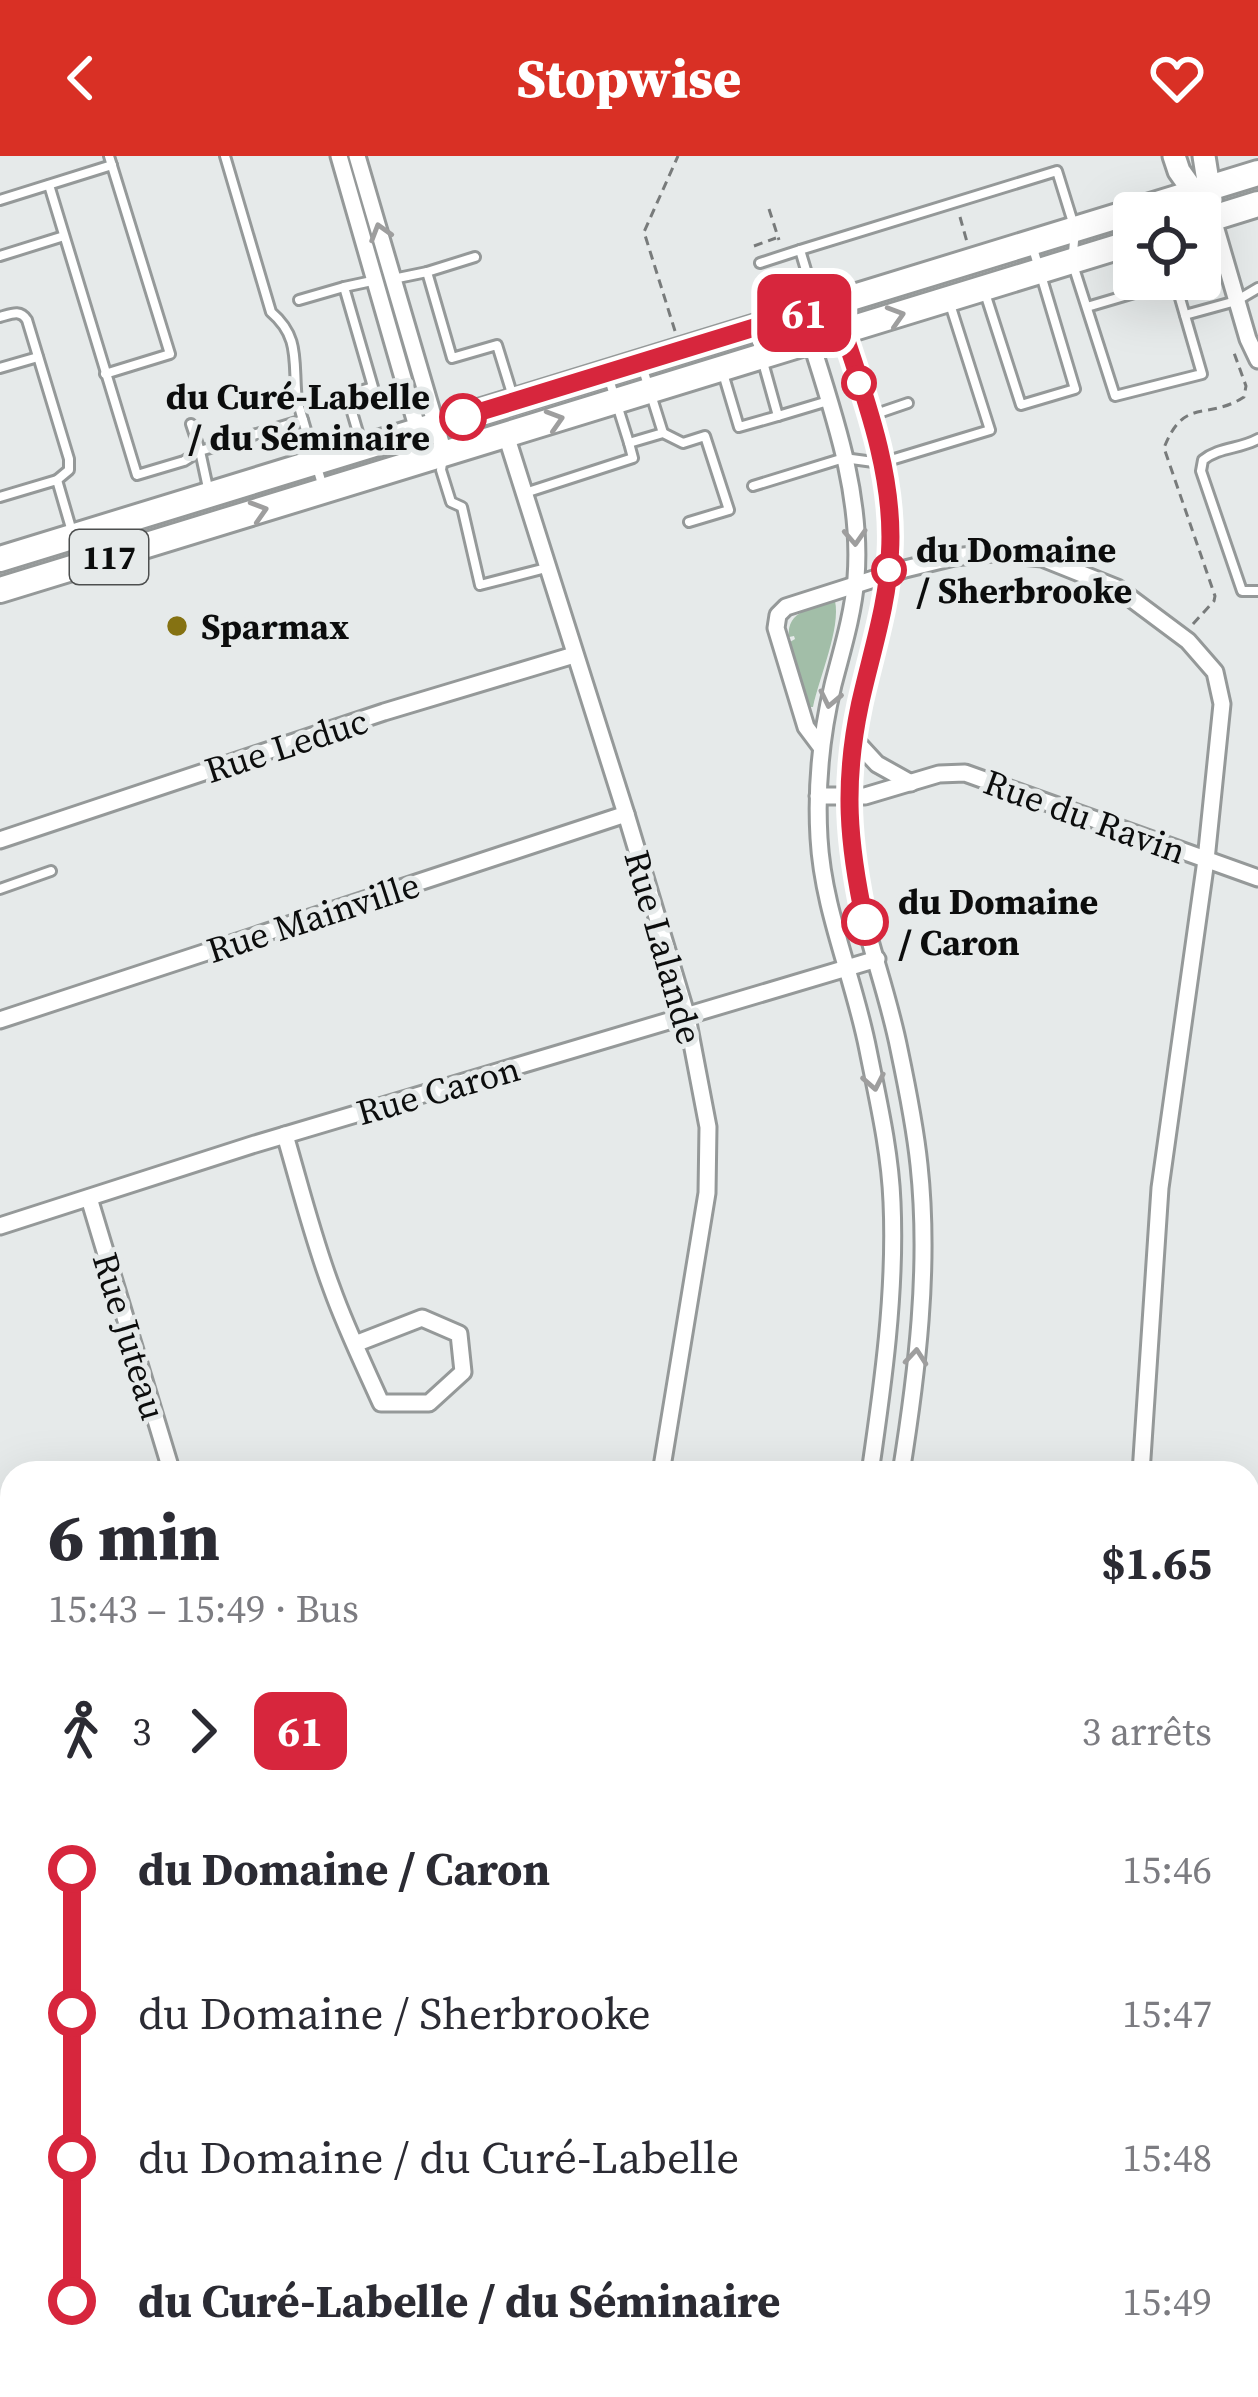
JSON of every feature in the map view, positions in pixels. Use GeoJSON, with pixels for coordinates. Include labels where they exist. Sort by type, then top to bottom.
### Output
{"type":"FeatureCollection","features":[{"type":"Feature","properties":{"kind":"main road","name":"117"},"geometry":{"type":"LineString","coordinates":[[0,559],[754,328],[816,302],[940,271],[971,251],[1031,242],[1258,173]]}},
{"type":"Feature","properties":{"kind":"main road"},"geometry":{"type":"LineString","coordinates":[[1221,215],[1258,204]]}},
{"type":"Feature","properties":{"kind":"main road","name":"117"},"geometry":{"type":"LineString","coordinates":[[0,590],[437,460],[1113,249]]}},
{"type":"Feature","properties":{"kind":"street"},"geometry":{"type":"LineString","coordinates":[[339,156],[386,280]]}},
{"type":"Feature","properties":{"kind":"street"},"geometry":{"type":"LineString","coordinates":[[357,156],[437,460]]}},
{"type":"Feature","properties":{"kind":"street"},"geometry":{"type":"LineString","coordinates":[[1174,156],[1179,171],[1202,190]]}},
{"type":"Feature","properties":{"kind":"street"},"geometry":{"type":"LineString","coordinates":[[1202,190],[1204,156]]}},
{"type":"Feature","properties":{"kind":"street"},"geometry":{"type":"LineString","coordinates":[[1221,259],[1258,360]]}},
{"type":"Feature","properties":{"kind":"street"},"geometry":{"type":"LineString","coordinates":[[816,302],[843,332],[881,463],[889,516],[888,574],[854,739],[848,797],[853,865],[911,1110],[922,1201],[918,1336],[902,1461]]}},
{"type":"Feature","properties":{"kind":"street"},"geometry":{"type":"LineString","coordinates":[[816,302],[811,341],[844,458],[856,535],[855,585],[821,747],[822,867],[868,1047],[892,1198],[885,1358],[872,1461]]}},
{"type":"Feature","properties":{"kind":"street","name":"Rue Lalande"},"geometry":{"type":"LineString","coordinates":[[506,435],[687,1017],[708,1126],[707,1193],[663,1461]]}},
{"type":"Feature","properties":{"kind":"street"},"geometry":{"type":"LineString","coordinates":[[821,747],[806,727],[776,628],[778,615],[785,607],[954,557],[1042,557],[1117,588],[1182,637],[1214,672],[1222,704],[1206,860],[1160,1188],[1142,1461]]}},
{"type":"Feature","properties":{"kind":"street","name":"Rue Leduc"},"geometry":{"type":"LineString","coordinates":[[0,840],[384,712],[574,655]]}},
{"type":"Feature","properties":{"kind":"street"},"geometry":{"type":"LineString","coordinates":[[854,739],[877,764],[910,783]]}},
{"type":"Feature","properties":{"kind":"street","name":"Rue du Ravin"},"geometry":{"type":"LineString","coordinates":[[818,796],[866,796],[939,774],[965,772],[1258,878]]}},
{"type":"Feature","properties":{"kind":"street","name":"Rue Mainville"},"geometry":{"type":"LineString","coordinates":[[0,1021],[626,814]]}},
{"type":"Feature","properties":{"kind":"street","name":"Rue Caron"},"geometry":{"type":"LineString","coordinates":[[0,1226],[285,1135],[877,959]]}},
{"type":"Feature","properties":{"kind":"street"},"geometry":{"type":"LineString","coordinates":[[285,1135],[331,1288],[355,1344],[381,1402],[429,1403],[463,1372],[459,1334],[422,1318],[355,1344]]}},
{"type":"Feature","properties":{"kind":"street","name":"Rue Juteau"},"geometry":{"type":"LineString","coordinates":[[88,1198],[168,1461]]}},
{"type":"Feature","properties":{"kind":"lane"},"geometry":{"type":"LineString","coordinates":[[225,156],[271,312],[285,325],[297,366],[295,392],[324,491]]}},
{"type":"Feature","properties":{"kind":"lane"},"geometry":{"type":"LineString","coordinates":[[0,200],[111,161],[171,359],[105,374]]}},
{"type":"Feature","properties":{"kind":"lane"},"geometry":{"type":"LineString","coordinates":[[760,263],[1057,171],[1075,229],[1072,262],[1115,396],[1202,374],[1175,281],[1087,307]]}},
{"type":"Feature","properties":{"kind":"lane"},"geometry":{"type":"LineString","coordinates":[[49,185],[137,475],[303,419]]}},
{"type":"Feature","properties":{"kind":"lane"},"geometry":{"type":"LineString","coordinates":[[0,256],[64,236]]}},
{"type":"Feature","properties":{"kind":"lane"},"geometry":{"type":"LineString","coordinates":[[971,251],[1021,406],[1075,388],[1031,242]]}},
{"type":"Feature","properties":{"kind":"lane"},"geometry":{"type":"LineString","coordinates":[[800,250],[816,302]]}},
{"type":"Feature","properties":{"kind":"lane"},"geometry":{"type":"LineString","coordinates":[[298,300],[475,257]]}},
{"type":"Feature","properties":{"kind":"lane"},"geometry":{"type":"LineString","coordinates":[[753,486],[844,458],[881,463],[990,430],[940,271]]}},
{"type":"Feature","properties":{"kind":"lane"},"geometry":{"type":"LineString","coordinates":[[427,272],[452,358],[497,345],[514,401]]}},
{"type":"Feature","properties":{"kind":"lane"},"geometry":{"type":"LineString","coordinates":[[344,287],[373,387],[346,395],[363,447]]}},
{"type":"Feature","properties":{"kind":"lane"},"geometry":{"type":"LineString","coordinates":[[1185,315],[1237,301],[1258,288]]}},
{"type":"Feature","properties":{"kind":"lane"},"geometry":{"type":"LineString","coordinates":[[0,317],[15,312],[24,316],[69,459],[69,470],[57,480],[0,497]]}},
{"type":"Feature","properties":{"kind":"lane"},"geometry":{"type":"LineString","coordinates":[[754,328],[778,416]]}},
{"type":"Feature","properties":{"kind":"lane"},"geometry":{"type":"LineString","coordinates":[[713,340],[739,428],[829,401]]}},
{"type":"Feature","properties":{"kind":"lane"},"geometry":{"type":"LineString","coordinates":[[0,368],[38,357]]}},
{"type":"Feature","properties":{"kind":"lane"},"geometry":{"type":"LineString","coordinates":[[641,362],[663,433]]}},
{"type":"Feature","properties":{"kind":"lane"},"geometry":{"type":"LineString","coordinates":[[524,493],[633,458],[607,373]]}},
{"type":"Feature","properties":{"kind":"lane"},"geometry":{"type":"LineString","coordinates":[[869,416],[908,404]]}},
{"type":"Feature","properties":{"kind":"lane"},"geometry":{"type":"LineString","coordinates":[[191,424],[218,524]]}},
{"type":"Feature","properties":{"kind":"lane"},"geometry":{"type":"LineString","coordinates":[[629,443],[663,433],[683,443],[705,436],[729,510],[688,522]]}},
{"type":"Feature","properties":{"kind":"lane"},"geometry":{"type":"LineString","coordinates":[[1258,439],[1212,453],[1203,460],[1201,471],[1242,591],[1258,591]]}},
{"type":"Feature","properties":{"kind":"lane"},"geometry":{"type":"LineString","coordinates":[[437,460],[451,502],[462,507],[480,585],[548,568]]}},
{"type":"Feature","properties":{"kind":"lane"},"geometry":{"type":"LineString","coordinates":[[57,480],[81,565]]}},
{"type":"Feature","properties":{"kind":"lane"},"geometry":{"type":"LineString","coordinates":[[0,889],[51,872]]}},
{"type":"Feature","properties":{"kind":"path"},"geometry":{"type":"LineString","coordinates":[[675,333],[644,232],[678,156]]}},
{"type":"Feature","properties":{"kind":"path"},"geometry":{"type":"LineString","coordinates":[[957,209],[971,251]]}},
{"type":"Feature","properties":{"kind":"path"},"geometry":{"type":"LineString","coordinates":[[754,246],[778,238]]}},
{"type":"Feature","properties":{"kind":"green space"},"geometry":{"type":"Polygon","coordinates":[[[835,601],[832,639],[810,707],[789,628],[803,612],[835,601]]]}},
{"type":"Feature","properties":{"kind":"bus line","name":"61"},"geometry":{"type":"LineString","coordinates":[[463,417],[834,303],[878,448],[890,541],[880,623],[859,707],[849,782],[850,847],[865,922]]}},
{"type":"Feature","properties":{"kind":"place","name":"du Curé-Labelle / du Séminaire"},"geometry":{"type":"Point","coordinates":[463,417]}},
{"type":"Feature","properties":{"kind":"place","name":"du Domaine / Sherbrooke"},"geometry":{"type":"Point","coordinates":[889,570]}},
{"type":"Feature","properties":{"kind":"place","name":"Sparmax"},"geometry":{"type":"Point","coordinates":[177,626]}},
{"type":"Feature","properties":{"kind":"place","name":"du Domaine / Caron"},"geometry":{"type":"Point","coordinates":[865,922]}}]}
